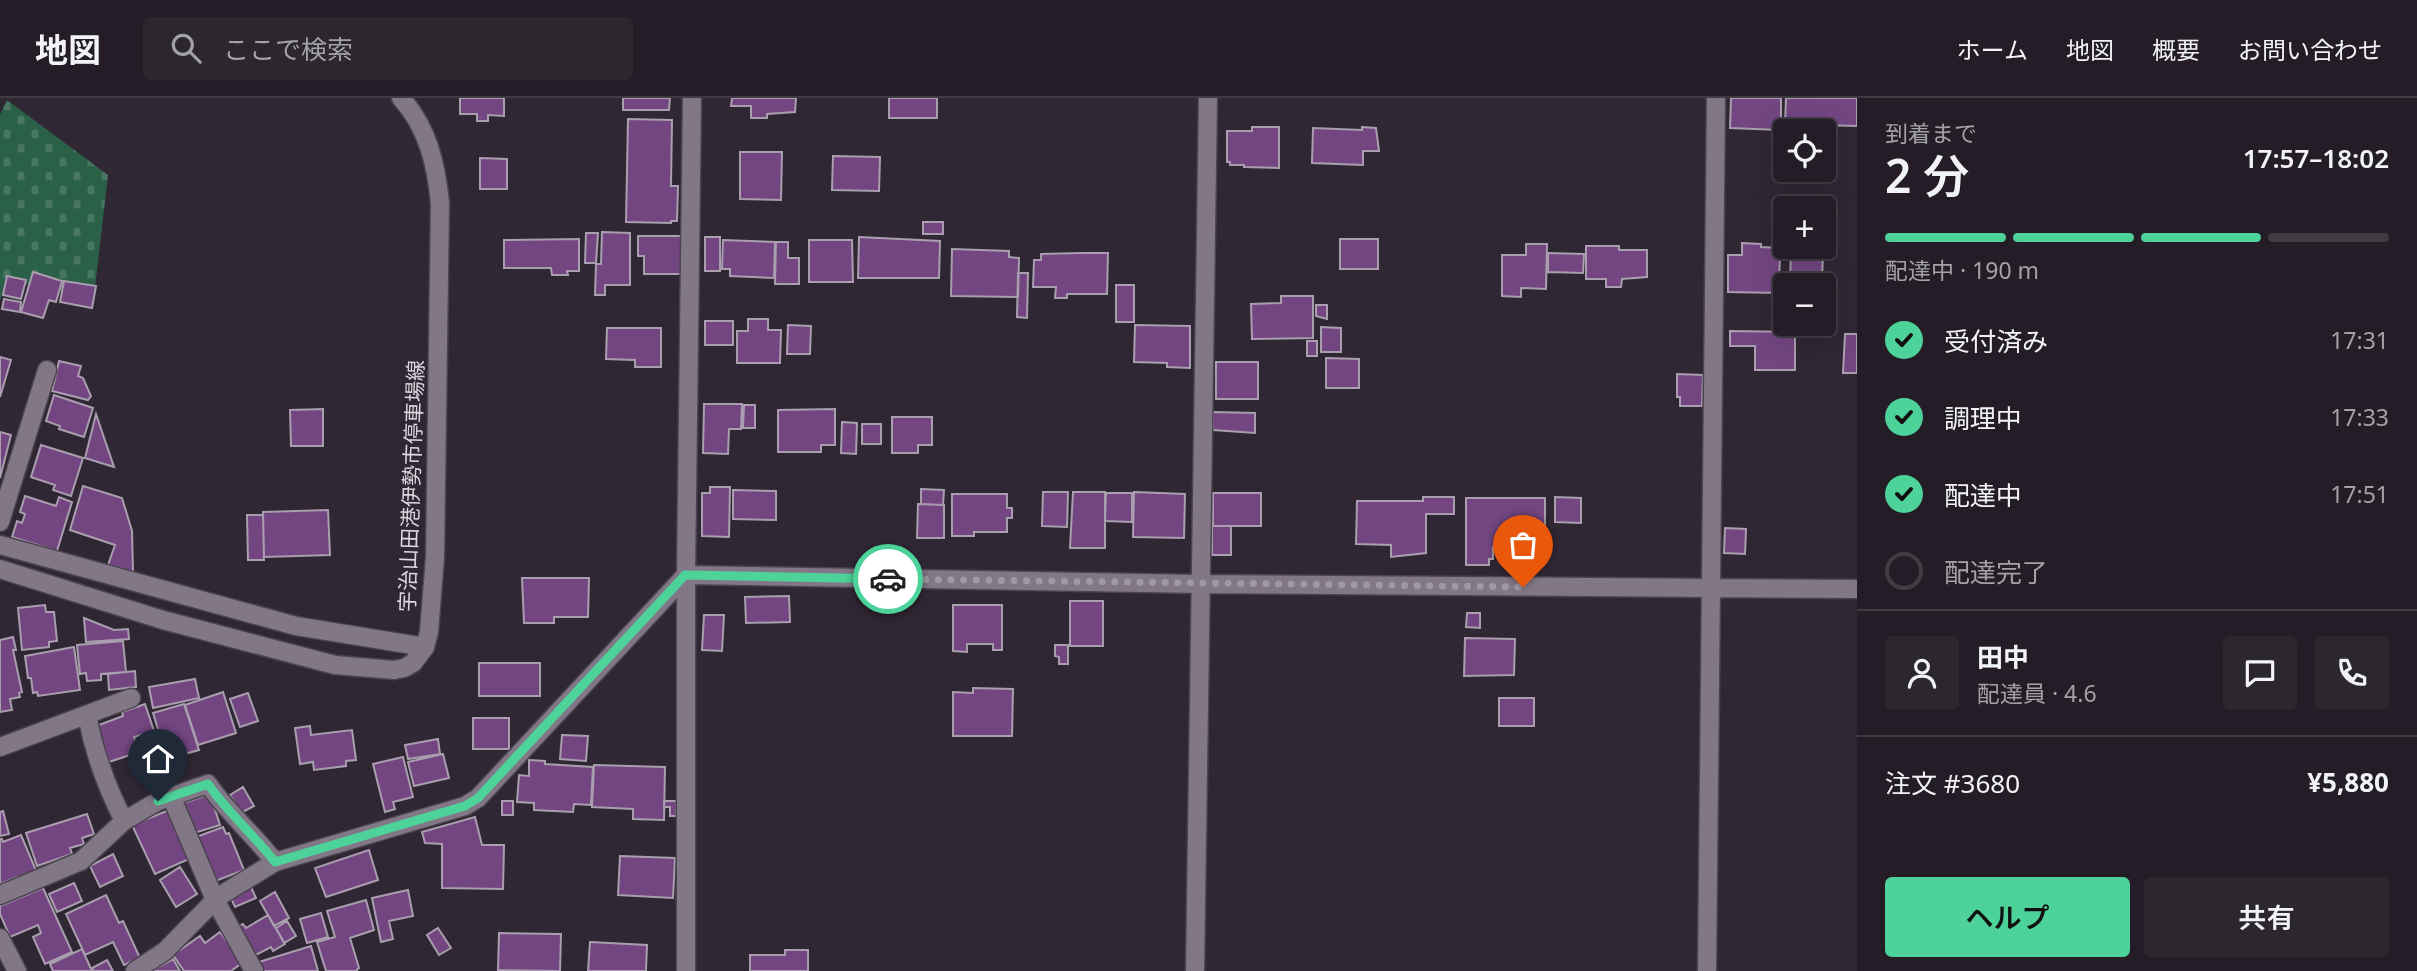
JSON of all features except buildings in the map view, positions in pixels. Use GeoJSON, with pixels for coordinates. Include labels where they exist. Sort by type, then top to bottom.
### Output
{"type":"FeatureCollection","features":[{"type":"Feature","properties":{"kind":"street","name":"宇治山田港伊勢市停車場線"},"geometry":{"type":"LineString","coordinates":[[401,98],[427,138],[434,156],[440,203],[435,557],[429,632],[425,647]]}},
{"type":"Feature","properties":{"kind":"street"},"geometry":{"type":"LineString","coordinates":[[686,971],[685,575],[692,98]]}},
{"type":"Feature","properties":{"kind":"street"},"geometry":{"type":"LineString","coordinates":[[1195,971],[1208,98]]}},
{"type":"Feature","properties":{"kind":"street"},"geometry":{"type":"LineString","coordinates":[[1707,971],[1716,98]]}},
{"type":"Feature","properties":{"kind":"street"},"geometry":{"type":"LineString","coordinates":[[0,522],[47,370]]}},
{"type":"Feature","properties":{"kind":"street"},"geometry":{"type":"LineString","coordinates":[[0,545],[296,626],[425,647],[412,663],[404,668],[381,670],[335,665],[163,620],[0,569]]}},
{"type":"Feature","properties":{"kind":"street"},"geometry":{"type":"LineString","coordinates":[[135,971],[165,951],[215,900],[275,862],[465,806],[478,798],[685,575],[1200,584],[1857,589]]}},
{"type":"Feature","properties":{"kind":"street"},"geometry":{"type":"LineString","coordinates":[[0,747],[131,698]]}},
{"type":"Feature","properties":{"kind":"street"},"geometry":{"type":"LineString","coordinates":[[87,715],[92,745],[104,782],[124,821]]}},
{"type":"Feature","properties":{"kind":"street"},"geometry":{"type":"LineString","coordinates":[[0,895],[81,861],[124,821],[158,801],[208,784],[225,808],[258,839],[275,862]]}},
{"type":"Feature","properties":{"kind":"street"},"geometry":{"type":"LineString","coordinates":[[172,796],[215,900],[254,971]]}},
{"type":"Feature","properties":{"kind":"street"},"geometry":{"type":"LineString","coordinates":[[0,938],[17,971]]}},
{"type":"Feature","properties":{"kind":"green space"},"geometry":{"type":"Polygon","coordinates":[[[7,100],[108,175],[94,297],[8,281],[0,300],[0,115],[7,100]]]}},
{"type":"Feature","properties":{"kind":"way so far"},"geometry":{"type":"LineString","coordinates":[[888,579],[1523,587]]}},
{"type":"Feature","properties":{"kind":"route"},"geometry":{"type":"LineString","coordinates":[[158,801],[208,784],[225,808],[258,839],[275,862],[465,806],[478,798],[685,575],[888,579]]}}]}
